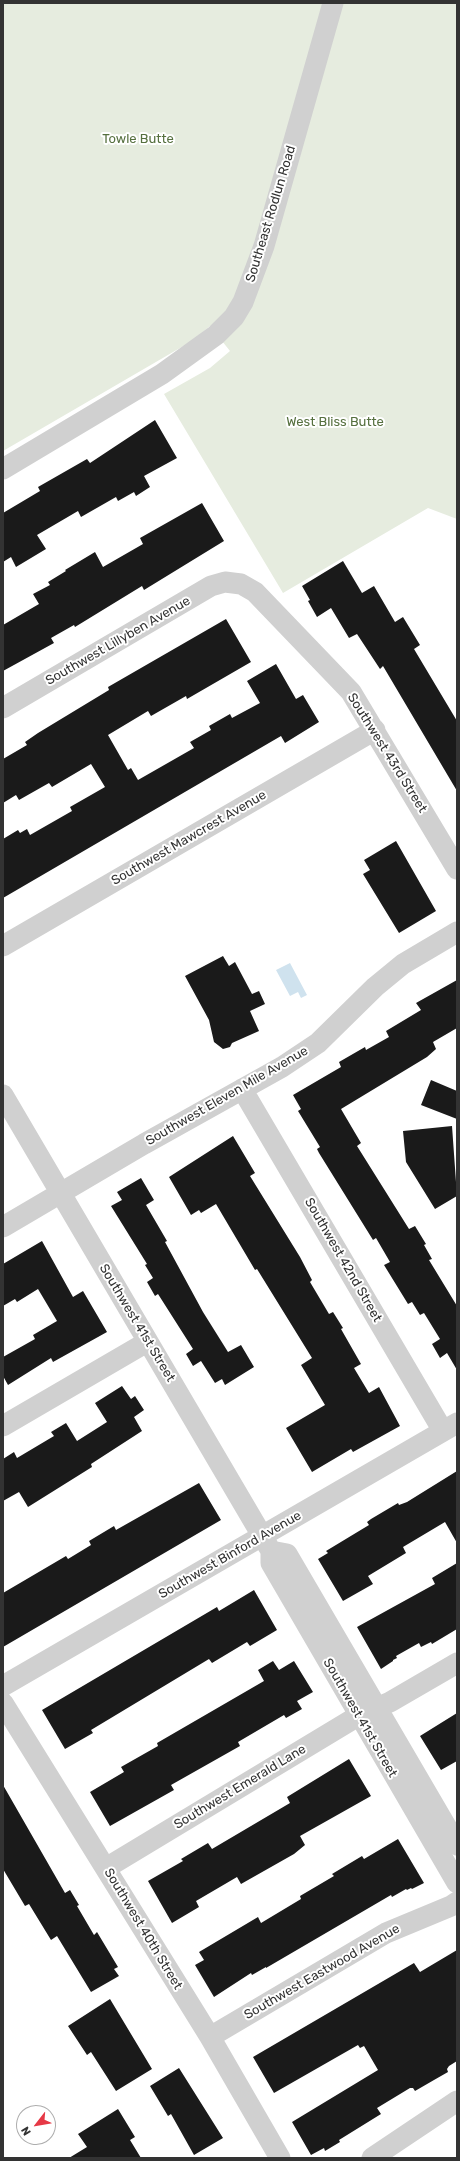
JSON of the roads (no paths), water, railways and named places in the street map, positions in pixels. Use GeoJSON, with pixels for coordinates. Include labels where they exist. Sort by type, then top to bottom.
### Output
{"type":"FeatureCollection","features":[{"type":"Feature","properties":{"kind":"street","name":"Southeast Rodlun Road"},"geometry":{"type":"LineString","coordinates":[[3,469],[162,374],[216,335],[234,317],[243,302],[264,246],[333,3]]}},
{"type":"Feature","properties":{"kind":"street","name":"Southwest Lillyben Avenue"},"geometry":{"type":"LineString","coordinates":[[3,708],[211,586],[222,582],[235,582]]}},
{"type":"Feature","properties":{"kind":"street","name":"Southwest 43rd Street"},"geometry":{"type":"LineString","coordinates":[[235,582],[244,585],[255,592],[345,686],[375,730],[457,870]]}},
{"type":"Feature","properties":{"kind":"street","name":"Southwest Mawcrest Avenue"},"geometry":{"type":"LineString","coordinates":[[3,946],[375,730]]}},
{"type":"Feature","properties":{"kind":"street","name":"Southwest Eleven Mile Avenue"},"geometry":{"type":"LineString","coordinates":[[3,1227],[282,1067],[318,1043],[375,987],[403,964],[457,932]]}},
{"type":"Feature","properties":{"kind":"street","name":"Southwest 42nd Street"},"geometry":{"type":"LineString","coordinates":[[242,1089],[450,1427]]}},
{"type":"Feature","properties":{"kind":"street","name":"Southwest 41st Street"},"geometry":{"type":"LineString","coordinates":[[3,1095],[267,1544],[271,1563],[457,1845]]}},
{"type":"Feature","properties":{"kind":"street"},"geometry":{"type":"LineString","coordinates":[[3,1426],[147,1342]]}},
{"type":"Feature","properties":{"kind":"street","name":"Southwest Binford Avenue"},"geometry":{"type":"LineString","coordinates":[[3,1686],[267,1544],[450,1427]]}},
{"type":"Feature","properties":{"kind":"street","name":"Southwest Emerald Lane"},"geometry":{"type":"LineString","coordinates":[[106,1868],[368,1712],[457,1663]]}},
{"type":"Feature","properties":{"kind":"street","name":"Southwest 40th Street"},"geometry":{"type":"LineString","coordinates":[[3,1703],[210,2037],[280,2158]]}},
{"type":"Feature","properties":{"kind":"street","name":"Southwest 41st Street"},"geometry":{"type":"LineString","coordinates":[[368,1712],[457,1883]]}},
{"type":"Feature","properties":{"kind":"street","name":"Southwest Eastwood Avenue"},"geometry":{"type":"LineString","coordinates":[[210,2037],[386,1933],[451,1906],[457,1902]]}},
{"type":"Feature","properties":{"kind":"street"},"geometry":{"type":"LineString","coordinates":[[372,2158],[457,2101]]}},
{"type":"Feature","properties":{"kind":"water"},"geometry":{"type":"Polygon","coordinates":[[[290,963],[307,995],[301,998],[298,992],[290,996],[276,970],[290,963]]]}},
{"type":"Feature","properties":{"kind":"park label","name":"Towle Butte"},"geometry":{"type":"Point","coordinates":[138,139]}},
{"type":"Feature","properties":{"kind":"park label","name":"West Bliss Butte"},"geometry":{"type":"Point","coordinates":[335,422]}}]}
